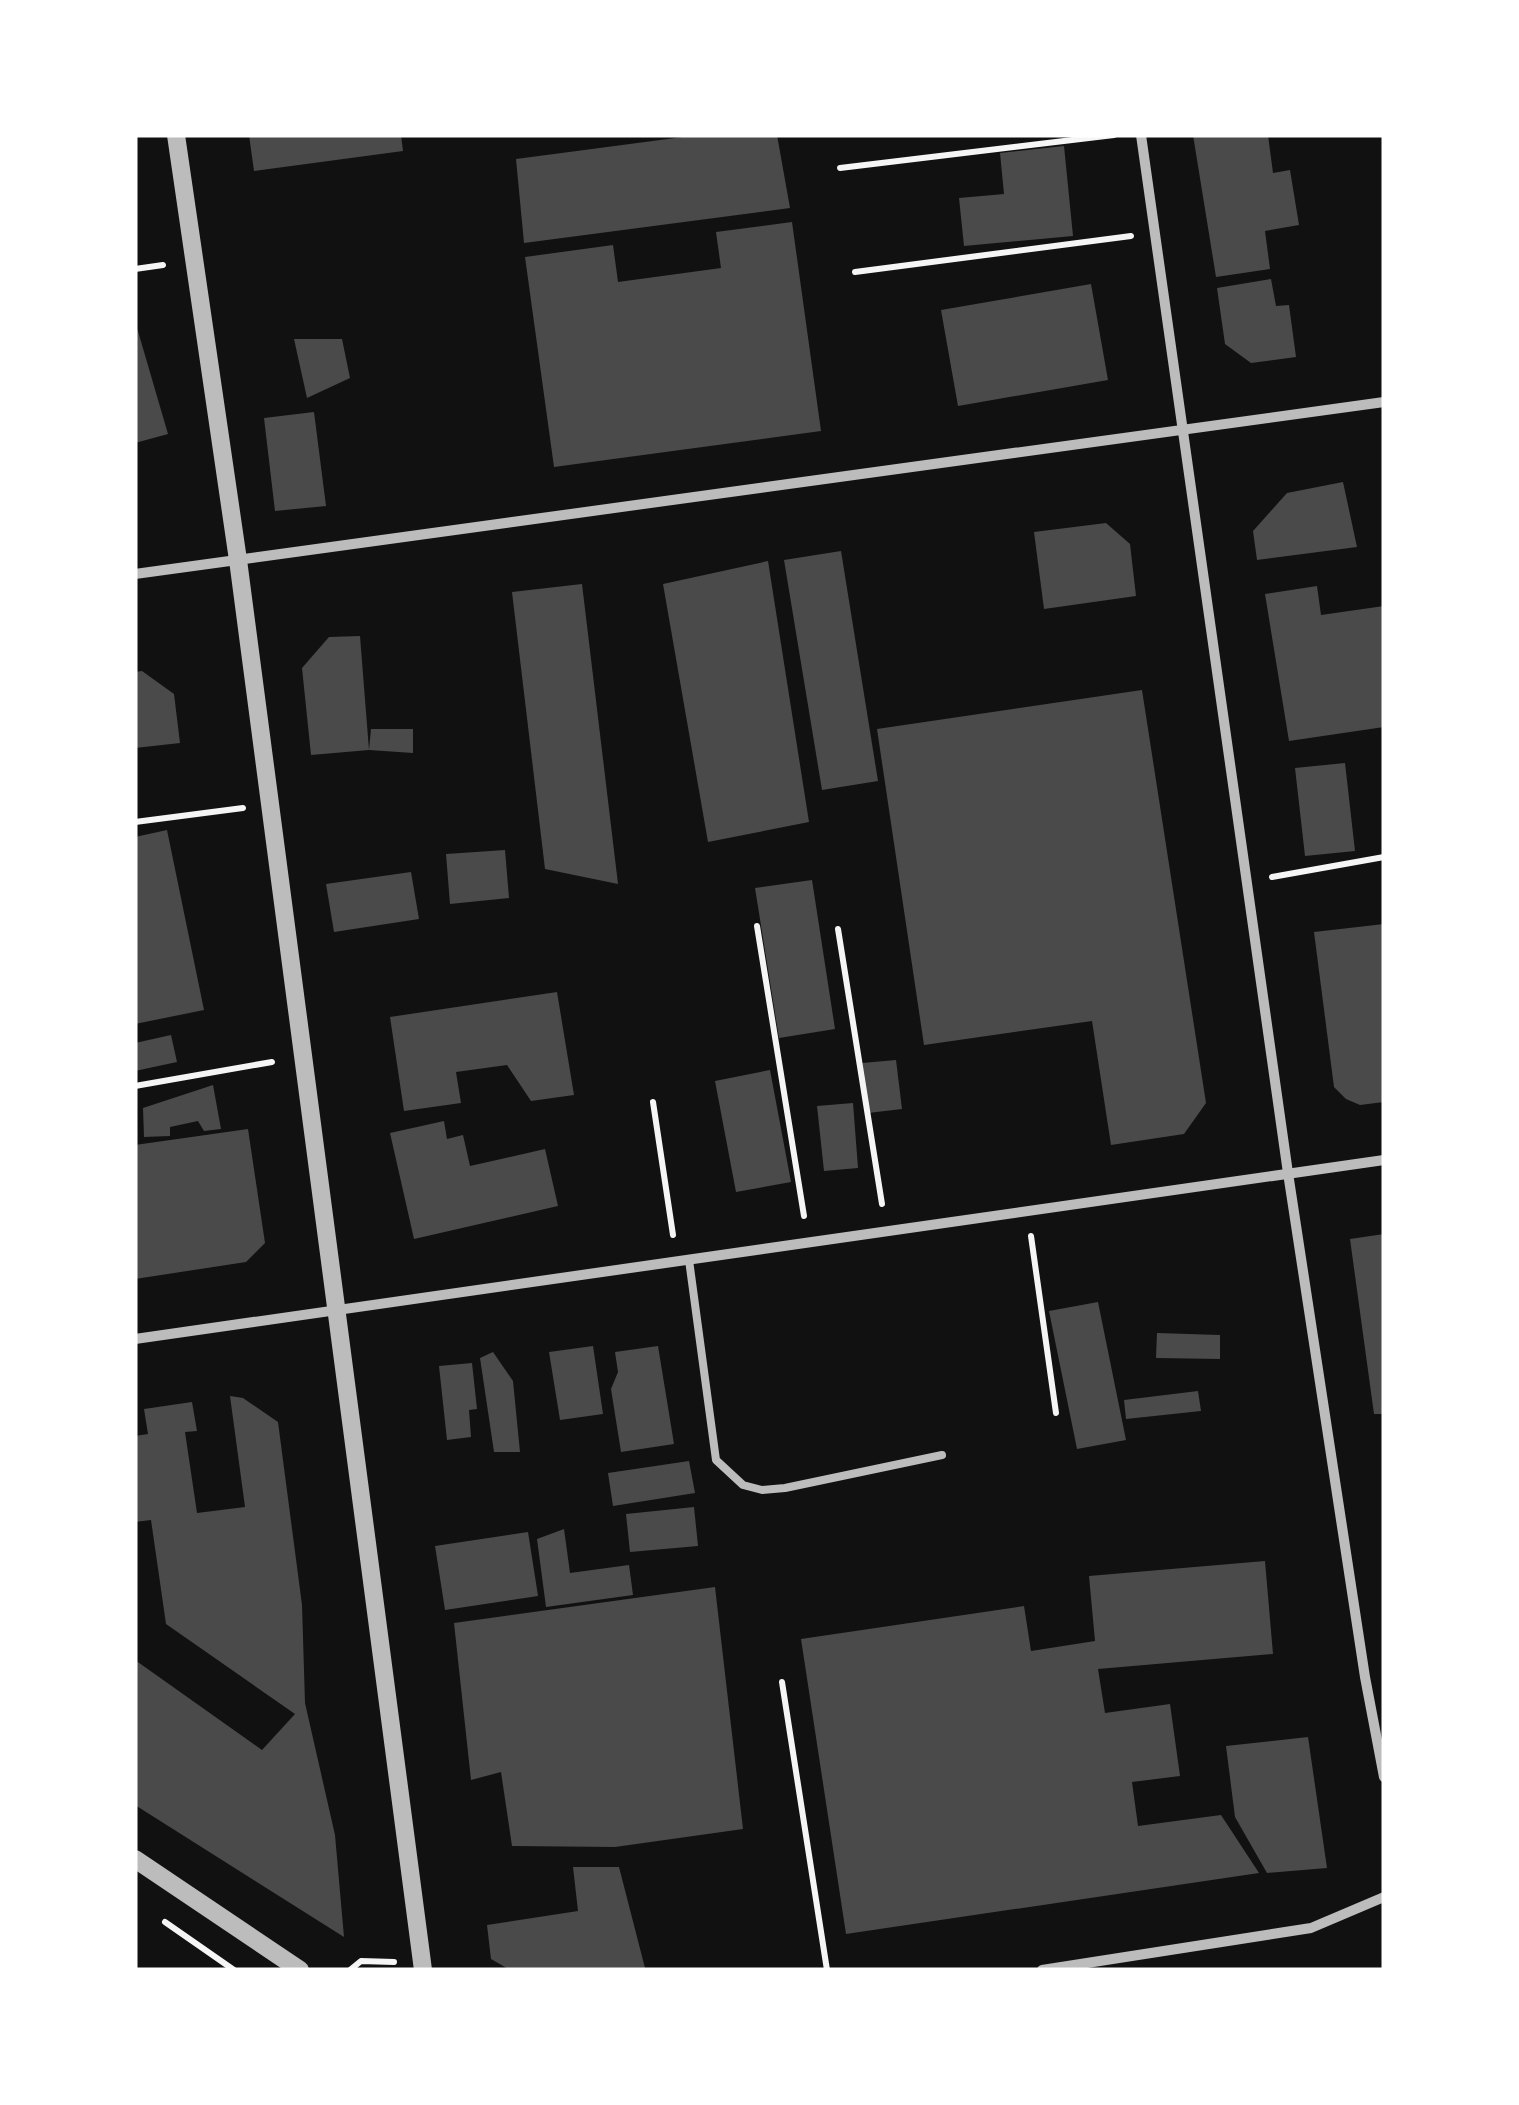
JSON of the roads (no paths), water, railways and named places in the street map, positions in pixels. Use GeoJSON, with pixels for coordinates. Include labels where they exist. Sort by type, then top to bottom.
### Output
{"type":"FeatureCollection","features":[{"type":"Feature","properties":{"kind":"street"},"geometry":{"type":"LineString","coordinates":[[176,135],[238,560],[423,1970]]}},
{"type":"Feature","properties":{"kind":"street"},"geometry":{"type":"LineString","coordinates":[[1141,135],[1288,1173],[1365,1677],[1384,1776]]}},
{"type":"Feature","properties":{"kind":"street"},"geometry":{"type":"LineString","coordinates":[[135,574],[1384,402]]}},
{"type":"Feature","properties":{"kind":"street"},"geometry":{"type":"LineString","coordinates":[[135,1338],[1384,1160]]}},
{"type":"Feature","properties":{"kind":"street"},"geometry":{"type":"LineString","coordinates":[[135,1859],[300,1970]]}},
{"type":"Feature","properties":{"kind":"street"},"geometry":{"type":"LineString","coordinates":[[1042,1970],[1311,1928],[1384,1896]]}},
{"type":"Feature","properties":{"kind":"lane"},"geometry":{"type":"LineString","coordinates":[[683,1260],[716,1460],[743,1486],[762,1490],[785,1488],[942,1454]]}}]}
